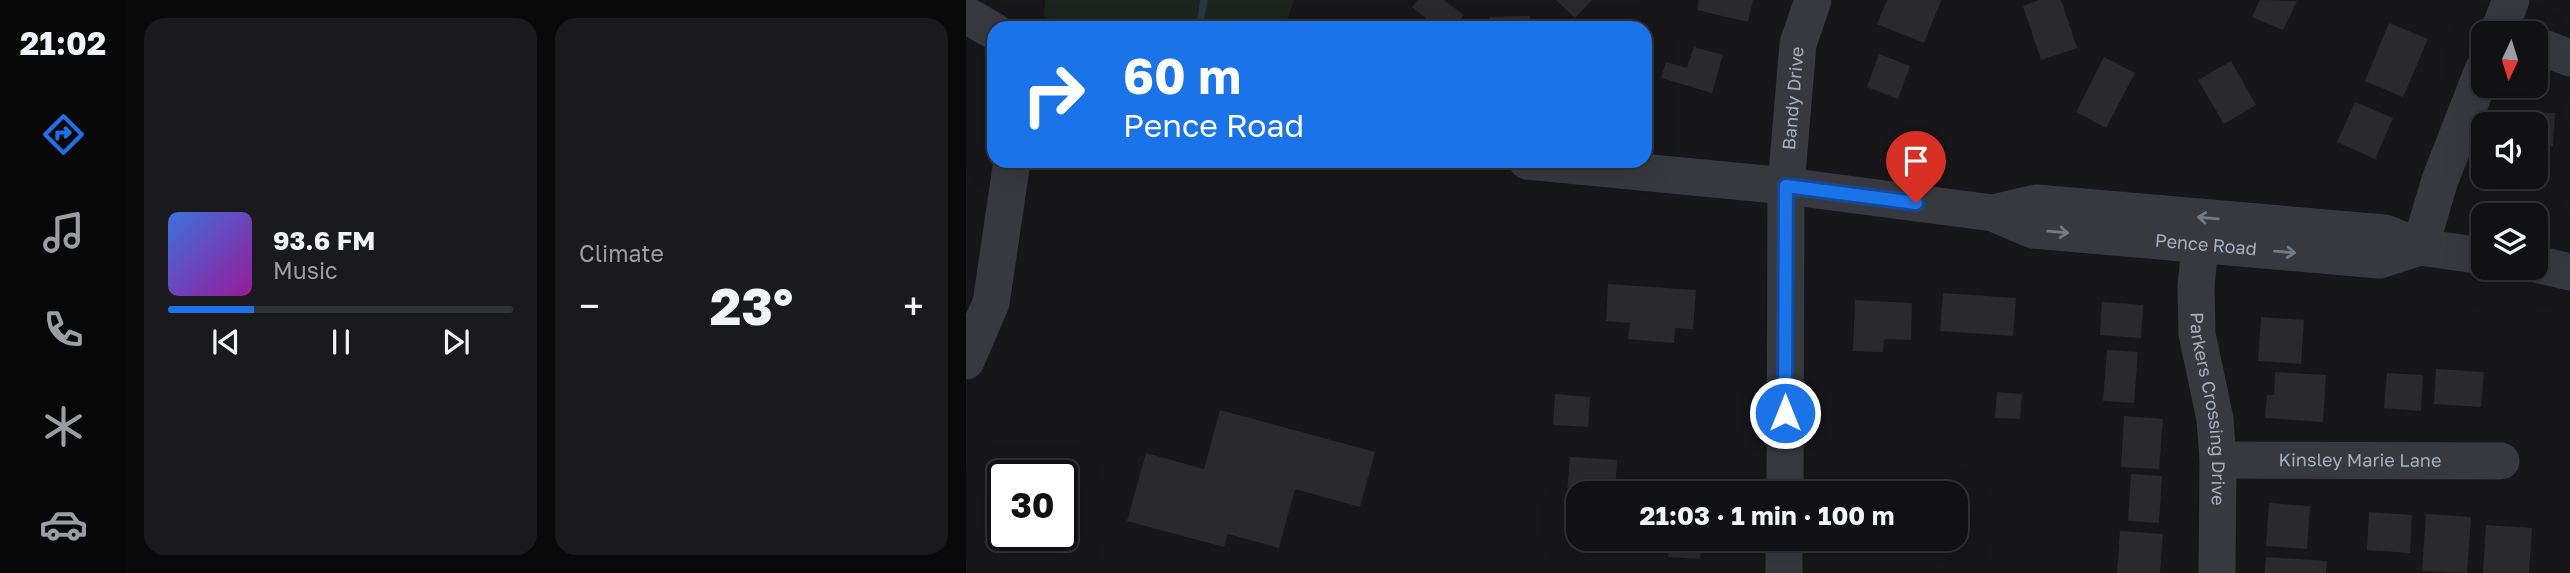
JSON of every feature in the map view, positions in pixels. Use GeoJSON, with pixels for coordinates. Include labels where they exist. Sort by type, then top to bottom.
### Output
{"type":"FeatureCollection","features":[{"type":"Feature","properties":{"kind":"street","name":"Bandy Drive"},"geometry":{"type":"LineString","coordinates":[[1785,481],[1786,186],[1798,44],[1813,0]]}},
{"type":"Feature","properties":{"kind":"street"},"geometry":{"type":"LineString","coordinates":[[966,15],[987,27]]}},
{"type":"Feature","properties":{"kind":"street"},"geometry":{"type":"LineString","coordinates":[[2548,50],[2570,58]]}},
{"type":"Feature","properties":{"kind":"street"},"geometry":{"type":"LineString","coordinates":[[2420,247],[2440,180],[2472,98]]}},
{"type":"Feature","properties":{"kind":"street"},"geometry":{"type":"LineString","coordinates":[[966,361],[991,303],[1011,168]]}},
{"type":"Feature","properties":{"kind":"street","name":"Pence Road"},"geometry":{"type":"LineString","coordinates":[[1600,168],[1786,186],[1993,213],[2033,230],[2379,260],[2420,247]]}},
{"type":"Feature","properties":{"kind":"street","name":"Pence Road"},"geometry":{"type":"LineString","coordinates":[[1993,213],[2036,203],[2385,233],[2420,247],[2471,254]]}},
{"type":"Feature","properties":{"kind":"street","name":"Parkers Crossing Drive"},"geometry":{"type":"LineString","coordinates":[[2200,244],[2196,287],[2197,334],[2208,379],[2218,460],[2217,573]]}},
{"type":"Feature","properties":{"kind":"street"},"geometry":{"type":"LineString","coordinates":[[2548,267],[2570,272]]}},
{"type":"Feature","properties":{"kind":"street","name":"Kinsley Marie Lane"},"geometry":{"type":"LineString","coordinates":[[2218,460],[2501,461]]}},
{"type":"Feature","properties":{"kind":"street"},"geometry":{"type":"LineString","coordinates":[[1784,551],[1784,573]]}},
{"type":"Feature","properties":{"kind":"shaded area"},"geometry":{"type":"Polygon","coordinates":[[[1045,0],[1294,0],[1286,21],[1055,21],[1044,17],[1045,0]]]}},
{"type":"Feature","properties":{"kind":"building"},"geometry":{"type":"Polygon","coordinates":[[[1418,0],[1444,0],[1464,15],[1459,21],[1429,21],[1412,7],[1418,0]]]}},
{"type":"Feature","properties":{"kind":"building"},"geometry":{"type":"Polygon","coordinates":[[[1556,0],[1592,0],[1575,18],[1556,0]]]}},
{"type":"Feature","properties":{"kind":"building"},"geometry":{"type":"Polygon","coordinates":[[[1699,0],[1753,0],[1748,22],[1697,10],[1699,0]]]}},
{"type":"Feature","properties":{"kind":"building"},"geometry":{"type":"Polygon","coordinates":[[[1887,0],[1941,0],[1924,43],[1877,24],[1887,0]]]}},
{"type":"Feature","properties":{"kind":"building"},"geometry":{"type":"Polygon","coordinates":[[[2039,0],[2061,0],[2077,48],[2041,60],[2023,6],[2039,0]]]}},
{"type":"Feature","properties":{"kind":"building"},"geometry":{"type":"Polygon","coordinates":[[[2260,0],[2297,1],[2283,30],[2252,17],[2260,0]]]}},
{"type":"Feature","properties":{"kind":"building"},"geometry":{"type":"Polygon","coordinates":[[[1530,16],[1530,21],[1489,21],[1489,17],[1530,16]]]}},
{"type":"Feature","properties":{"kind":"building"},"geometry":{"type":"Polygon","coordinates":[[[2389,23],[2428,39],[2403,97],[2365,81],[2389,23]]]}},
{"type":"Feature","properties":{"kind":"building"},"geometry":{"type":"Polygon","coordinates":[[[1694,47],[1723,55],[1712,93],[1661,78],[1666,62],[1687,68],[1694,47]]]}},
{"type":"Feature","properties":{"kind":"building"},"geometry":{"type":"Polygon","coordinates":[[[1879,54],[1910,66],[1898,99],[1867,87],[1879,54]]]}},
{"type":"Feature","properties":{"kind":"building"},"geometry":{"type":"Polygon","coordinates":[[[2104,57],[2135,73],[2106,128],[2076,112],[2104,57]]]}},
{"type":"Feature","properties":{"kind":"building"},"geometry":{"type":"Polygon","coordinates":[[[2231,61],[2256,105],[2224,124],[2198,80],[2231,61]]]}},
{"type":"Feature","properties":{"kind":"building"},"geometry":{"type":"Polygon","coordinates":[[[2355,102],[2393,118],[2375,159],[2337,142],[2355,102]]]}},
{"type":"Feature","properties":{"kind":"building"},"geometry":{"type":"Polygon","coordinates":[[[2548,113],[2555,113],[2553,146],[2548,146],[2548,113]]]}},
{"type":"Feature","properties":{"kind":"building"},"geometry":{"type":"Polygon","coordinates":[[[1608,284],[1696,290],[1693,329],[1675,328],[1674,343],[1628,339],[1630,323],[1606,321],[1608,284]]]}},
{"type":"Feature","properties":{"kind":"building"},"geometry":{"type":"Polygon","coordinates":[[[1943,293],[2016,298],[2013,336],[1940,331],[1943,293]]]}},
{"type":"Feature","properties":{"kind":"building"},"geometry":{"type":"Polygon","coordinates":[[[1855,300],[1912,303],[1911,340],[1884,339],[1883,352],[1853,351],[1855,300]]]}},
{"type":"Feature","properties":{"kind":"building"},"geometry":{"type":"Polygon","coordinates":[[[2102,302],[2143,305],[2141,338],[2100,335],[2102,302]]]}},
{"type":"Feature","properties":{"kind":"building"},"geometry":{"type":"Polygon","coordinates":[[[2261,317],[2304,320],[2301,364],[2258,361],[2261,317]]]}},
{"type":"Feature","properties":{"kind":"building"},"geometry":{"type":"Polygon","coordinates":[[[2107,350],[2138,352],[2134,403],[2103,401],[2107,350]]]}},
{"type":"Feature","properties":{"kind":"building"},"geometry":{"type":"Polygon","coordinates":[[[2436,369],[2484,372],[2481,407],[2434,404],[2436,369]]]}},
{"type":"Feature","properties":{"kind":"building"},"geometry":{"type":"Polygon","coordinates":[[[2275,372],[2326,375],[2323,422],[2265,418],[2267,395],[2274,395],[2275,372]]]}},
{"type":"Feature","properties":{"kind":"building"},"geometry":{"type":"Polygon","coordinates":[[[2387,373],[2423,375],[2421,411],[2384,408],[2387,373]]]}},
{"type":"Feature","properties":{"kind":"building"},"geometry":{"type":"Polygon","coordinates":[[[1997,392],[2022,394],[2020,419],[1995,418],[1997,392]]]}},
{"type":"Feature","properties":{"kind":"building"},"geometry":{"type":"Polygon","coordinates":[[[1555,394],[1590,397],[1588,427],[1553,425],[1555,394]]]}},
{"type":"Feature","properties":{"kind":"building"},"geometry":{"type":"Polygon","coordinates":[[[1220,410],[1375,452],[1360,507],[1295,489],[1279,548],[1228,534],[1224,547],[1127,521],[1146,453],[1204,469],[1220,410]]]}},
{"type":"Feature","properties":{"kind":"building"},"geometry":{"type":"Polygon","coordinates":[[[2124,416],[2163,419],[2159,469],[2121,467],[2124,416]]]}},
{"type":"Feature","properties":{"kind":"building"},"geometry":{"type":"Polygon","coordinates":[[[1570,457],[1617,460],[1616,481],[1568,481],[1570,457]]]}},
{"type":"Feature","properties":{"kind":"building"},"geometry":{"type":"Polygon","coordinates":[[[2131,474],[2162,476],[2159,523],[2128,521],[2131,474]]]}},
{"type":"Feature","properties":{"kind":"building"},"geometry":{"type":"Polygon","coordinates":[[[2269,503],[2310,506],[2307,549],[2266,546],[2269,503]]]}},
{"type":"Feature","properties":{"kind":"building"},"geometry":{"type":"Polygon","coordinates":[[[2369,512],[2412,515],[2410,553],[2367,550],[2369,512]]]}},
{"type":"Feature","properties":{"kind":"building"},"geometry":{"type":"Polygon","coordinates":[[[2426,514],[2471,517],[2467,573],[2422,571],[2426,514]]]}},
{"type":"Feature","properties":{"kind":"building"},"geometry":{"type":"Polygon","coordinates":[[[2486,525],[2532,528],[2529,573],[2483,573],[2486,525]]]}},
{"type":"Feature","properties":{"kind":"building"},"geometry":{"type":"Polygon","coordinates":[[[2120,531],[2163,534],[2160,573],[2117,573],[2120,531]]]}},
{"type":"Feature","properties":{"kind":"building"},"geometry":{"type":"Polygon","coordinates":[[[1668,551],[1701,551],[1700,559],[1668,557],[1668,551]]]}},
{"type":"Feature","properties":{"kind":"building"},"geometry":{"type":"Polygon","coordinates":[[[1878,551],[1912,551],[1912,553],[1878,551]]]}},
{"type":"Feature","properties":{"kind":"building"},"geometry":{"type":"Polygon","coordinates":[[[2266,557],[2327,561],[2326,573],[2265,573],[2266,557]]]}},
{"type":"Feature","properties":{"kind":"waterway"},"geometry":{"type":"LineString","coordinates":[[1200,21],[1204,0]]}},
{"type":"Feature","properties":{"kind":"route"},"geometry":{"type":"LineString","coordinates":[[1785,413],[1786,186],[1916,203]]}}]}
